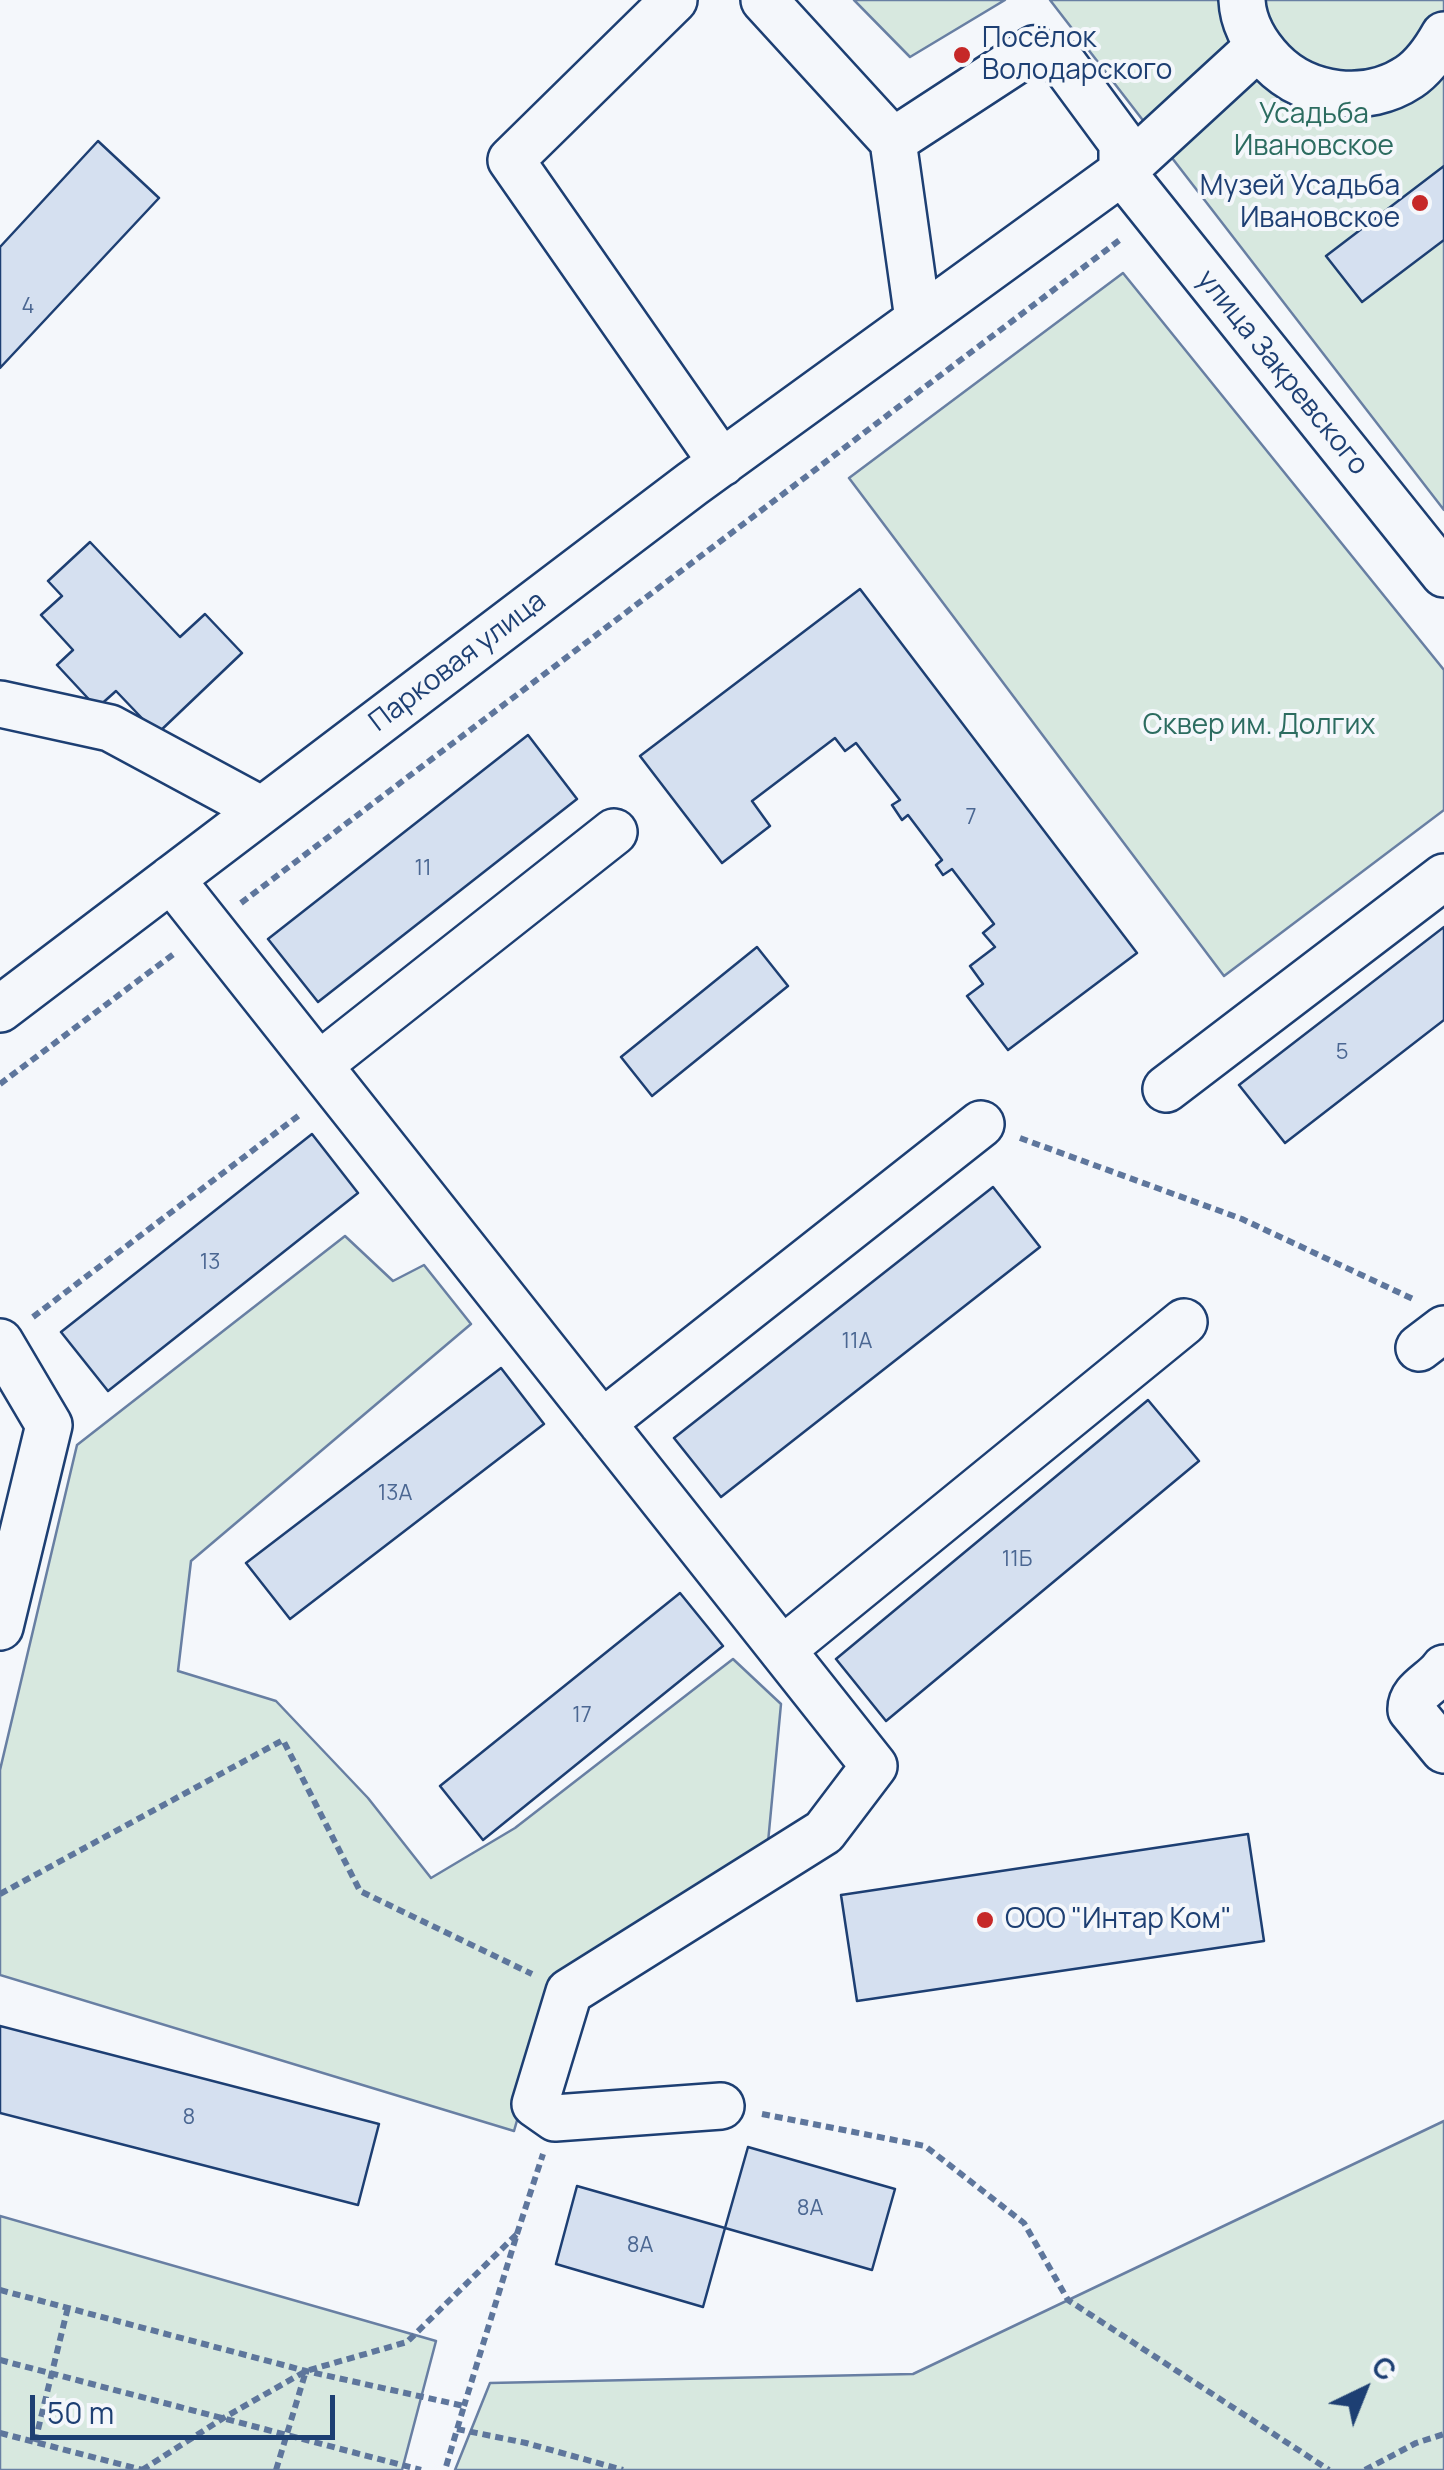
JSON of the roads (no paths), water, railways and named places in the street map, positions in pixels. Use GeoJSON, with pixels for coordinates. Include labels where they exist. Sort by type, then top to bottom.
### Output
{"type":"FeatureCollection","features":[{"type":"Feature","properties":{"kind":"street"},"geometry":{"type":"LineString","coordinates":[[674,0],[512,160],[722,462]]}},
{"type":"Feature","properties":{"kind":"street"},"geometry":{"type":"LineString","coordinates":[[764,0],[894,141],[918,320]]}},
{"type":"Feature","properties":{"kind":"street"},"geometry":{"type":"LineString","coordinates":[[1242,0],[1258,47],[1282,72],[1311,88],[1344,95],[1378,91],[1409,77],[1434,54],[1444,35]]}},
{"type":"Feature","properties":{"kind":"street","name":"Парковая улица"},"geometry":{"type":"LineString","coordinates":[[0,1009],[722,462],[1122,172],[1258,47]]}},
{"type":"Feature","properties":{"kind":"street"},"geometry":{"type":"LineString","coordinates":[[894,141],[1034,49],[1062,63],[1122,143],[1122,172]]}},
{"type":"Feature","properties":{"kind":"street","name":"улица Закревского"},"geometry":{"type":"LineString","coordinates":[[1122,172],[1444,574]]}},
{"type":"Feature","properties":{"kind":"street"},"geometry":{"type":"LineString","coordinates":[[0,704],[110,728],[262,810]]}},
{"type":"Feature","properties":{"kind":"street"},"geometry":{"type":"LineString","coordinates":[[327,1076],[614,832]]}},
{"type":"Feature","properties":{"kind":"street"},"geometry":{"type":"LineString","coordinates":[[1166,1089],[1444,877]]}},
{"type":"Feature","properties":{"kind":"street"},"geometry":{"type":"LineString","coordinates":[[171,879],[874,1766],[824,1832],[569,1992],[535,2104],[554,2118],[721,2106]]}},
{"type":"Feature","properties":{"kind":"street"},"geometry":{"type":"LineString","coordinates":[[602,1423],[982,1124]]}},
{"type":"Feature","properties":{"kind":"street"},"geometry":{"type":"LineString","coordinates":[[782,1650],[1184,1322]]}},
{"type":"Feature","properties":{"kind":"street"},"geometry":{"type":"LineString","coordinates":[[0,1342],[49,1426],[0,1628]]}},
{"type":"Feature","properties":{"kind":"street"},"geometry":{"type":"LineString","coordinates":[[1444,1668],[1410,1702],[1411,1710],[1444,1750]]}},
{"type":"Feature","properties":{"kind":"place","name":"Посёлок Володарского"},"geometry":{"type":"Point","coordinates":[962,55]}},
{"type":"Feature","properties":{"kind":"place","name":"Музей Усадьба Ивановское"},"geometry":{"type":"Point","coordinates":[1420,203]}},
{"type":"Feature","properties":{"kind":"place","name":"ООО \"Интар Ком\""},"geometry":{"type":"Point","coordinates":[985,1920]}},
{"type":"Feature","properties":{"kind":"park label","name":"Усадьба Ивановское"},"geometry":{"type":"Point","coordinates":[1314,131]}},
{"type":"Feature","properties":{"kind":"park label","name":"Сквер им. Долгих"},"geometry":{"type":"Point","coordinates":[1259,726]}}]}
